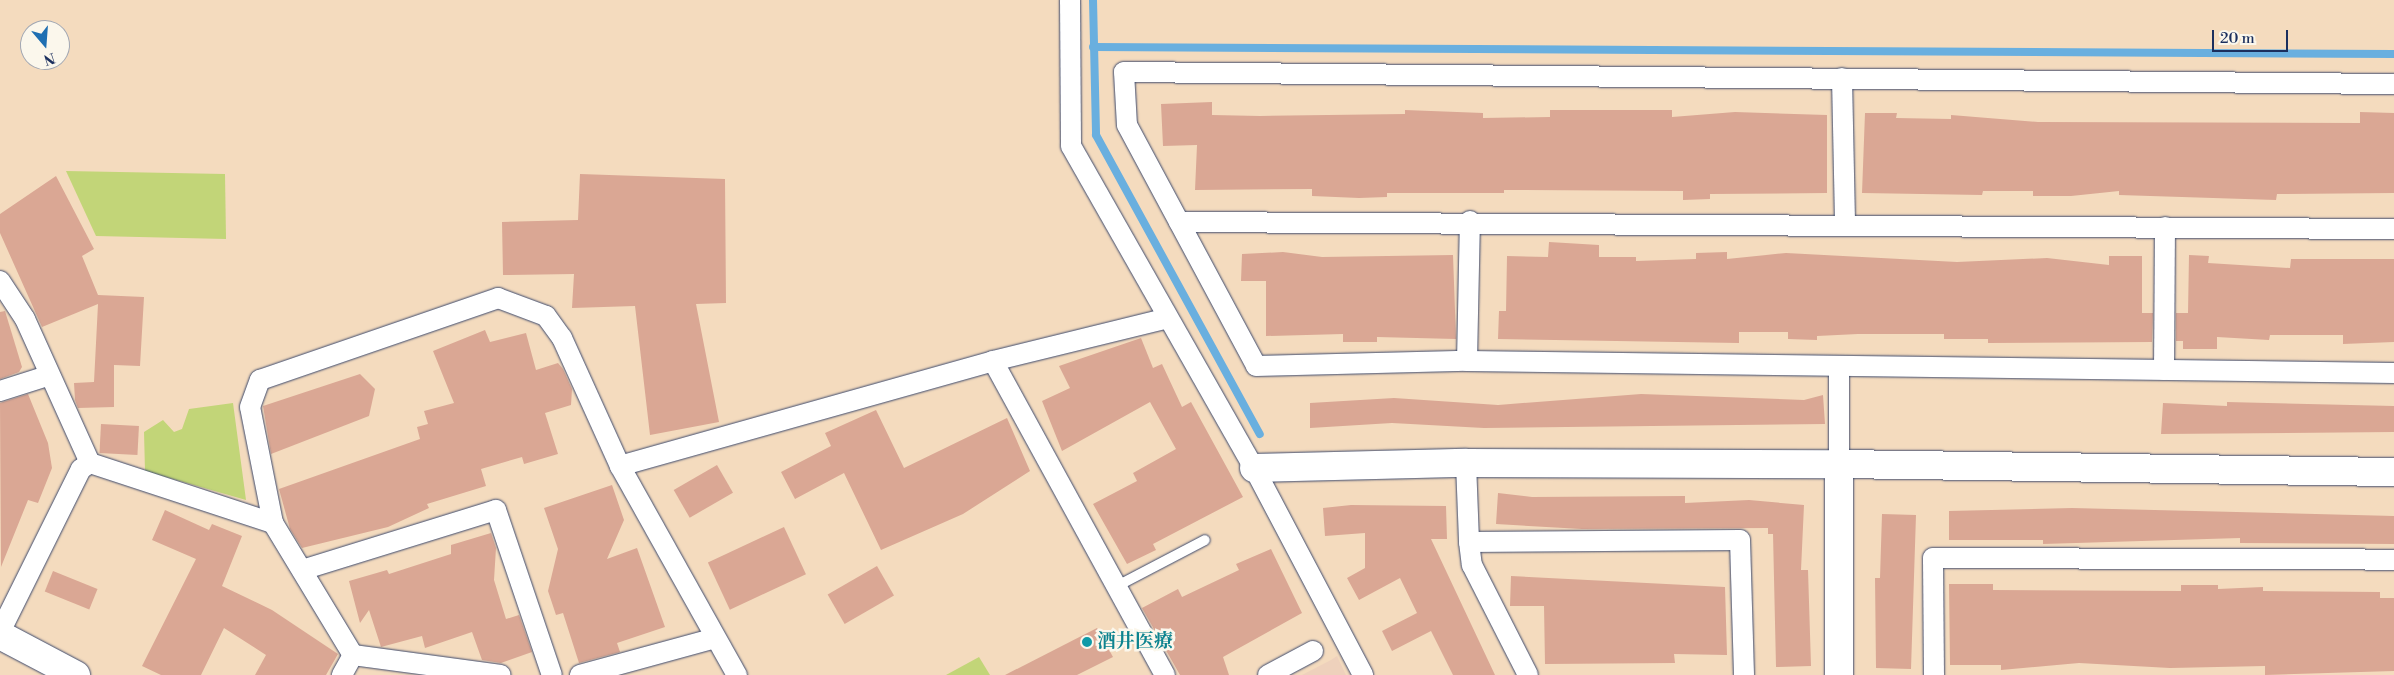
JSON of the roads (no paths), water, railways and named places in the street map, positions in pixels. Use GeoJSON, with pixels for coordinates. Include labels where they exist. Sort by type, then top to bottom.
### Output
{"type":"FeatureCollection","features":[{"type":"Feature","properties":{"kind":"street"},"geometry":{"type":"LineString","coordinates":[[1070,0],[1071,146],[1254,468],[1363,675]]}},
{"type":"Feature","properties":{"kind":"street"},"geometry":{"type":"LineString","coordinates":[[2394,84],[1124,72],[1127,124],[1256,366],[1467,361],[2394,373]]}},
{"type":"Feature","properties":{"kind":"street"},"geometry":{"type":"LineString","coordinates":[[1842,78],[1845,224]]}},
{"type":"Feature","properties":{"kind":"street"},"geometry":{"type":"LineString","coordinates":[[1179,222],[1470,221],[2394,229]]}},
{"type":"Feature","properties":{"kind":"street"},"geometry":{"type":"LineString","coordinates":[[1467,361],[1470,221]]}},
{"type":"Feature","properties":{"kind":"street"},"geometry":{"type":"LineString","coordinates":[[2164,370],[2165,227]]}},
{"type":"Feature","properties":{"kind":"street"},"geometry":{"type":"LineString","coordinates":[[0,281],[25,320],[90,463],[273,523]]}},
{"type":"Feature","properties":{"kind":"street"},"geometry":{"type":"LineString","coordinates":[[353,655],[273,523],[250,407],[260,380],[498,298],[546,316],[562,338],[620,466],[737,675]]}},
{"type":"Feature","properties":{"kind":"street"},"geometry":{"type":"LineString","coordinates":[[620,466],[993,360],[1168,318]]}},
{"type":"Feature","properties":{"kind":"street"},"geometry":{"type":"LineString","coordinates":[[993,360],[1165,675]]}},
{"type":"Feature","properties":{"kind":"street"},"geometry":{"type":"LineString","coordinates":[[1839,366],[1839,675]]}},
{"type":"Feature","properties":{"kind":"street"},"geometry":{"type":"LineString","coordinates":[[0,391],[50,376]]}},
{"type":"Feature","properties":{"kind":"street"},"geometry":{"type":"LineString","coordinates":[[76,675],[0,633],[81,469],[90,463]]}},
{"type":"Feature","properties":{"kind":"street"},"geometry":{"type":"LineString","coordinates":[[1254,468],[1466,463],[1839,464],[2394,472]]}},
{"type":"Feature","properties":{"kind":"street"},"geometry":{"type":"LineString","coordinates":[[1466,463],[1469,542],[1472,565],[1528,675]]}},
{"type":"Feature","properties":{"kind":"street"},"geometry":{"type":"LineString","coordinates":[[302,570],[496,510],[552,675]]}},
{"type":"Feature","properties":{"kind":"street"},"geometry":{"type":"LineString","coordinates":[[1469,542],[1740,540],[1744,675]]}},
{"type":"Feature","properties":{"kind":"street"},"geometry":{"type":"LineString","coordinates":[[1934,675],[1933,558],[2394,560]]}},
{"type":"Feature","properties":{"kind":"street"},"geometry":{"type":"LineString","coordinates":[[580,675],[715,638]]}},
{"type":"Feature","properties":{"kind":"street"},"geometry":{"type":"LineString","coordinates":[[1268,675],[1313,651]]}},
{"type":"Feature","properties":{"kind":"street"},"geometry":{"type":"LineString","coordinates":[[342,675],[353,655]]}},
{"type":"Feature","properties":{"kind":"street"},"geometry":{"type":"LineString","coordinates":[[353,655],[501,675]]}},
{"type":"Feature","properties":{"kind":"lane"},"geometry":{"type":"LineString","coordinates":[[1117,586],[1205,540]]}},
{"type":"Feature","properties":{"kind":"waterway"},"geometry":{"type":"LineString","coordinates":[[1093,0],[1096,135],[1260,434]]}},
{"type":"Feature","properties":{"kind":"waterway"},"geometry":{"type":"LineString","coordinates":[[1093,47],[2394,54]]}},
{"type":"Feature","properties":{"kind":"place","name":"酒井医療"},"geometry":{"type":"Point","coordinates":[1087,642]}}]}
